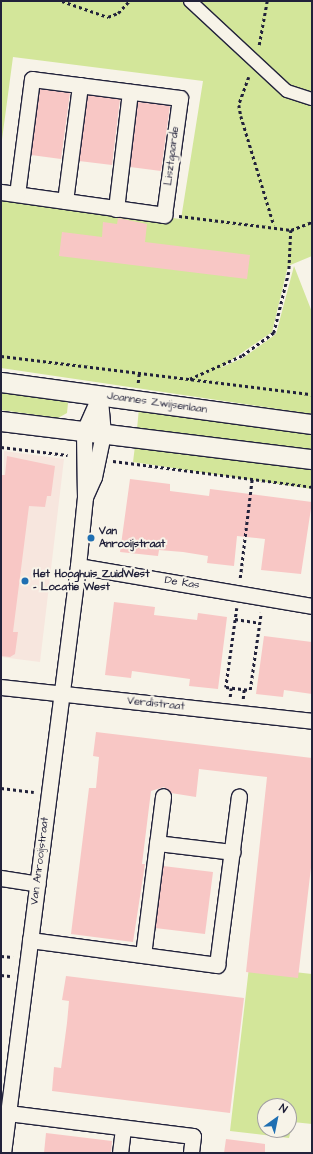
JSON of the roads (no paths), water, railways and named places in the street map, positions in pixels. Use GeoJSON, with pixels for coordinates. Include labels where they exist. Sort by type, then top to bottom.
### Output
{"type":"FeatureCollection","features":[{"type":"Feature","properties":{"kind":"street"},"geometry":{"type":"LineString","coordinates":[[190,1],[287,91],[312,99]]}},
{"type":"Feature","properties":{"kind":"street","name":"Lisztgaarde"},"geometry":{"type":"LineString","coordinates":[[17,194],[32,78],[80,86],[180,98],[164,215],[116,209]]}},
{"type":"Feature","properties":{"kind":"street"},"geometry":{"type":"LineString","coordinates":[[65,201],[80,86]]}},
{"type":"Feature","properties":{"kind":"street"},"geometry":{"type":"LineString","coordinates":[[1,192],[116,209],[130,92]]}},
{"type":"Feature","properties":{"kind":"street","name":"Joannes Zwijsenlaan"},"geometry":{"type":"LineString","coordinates":[[1,382],[312,424]]}},
{"type":"Feature","properties":{"kind":"street","name":"Van Anrooijstraat"},"geometry":{"type":"LineString","coordinates":[[3,1153],[38,884],[60,694],[78,566],[85,497],[82,457],[84,431],[100,395]]}},
{"type":"Feature","properties":{"kind":"street","name":"Van Anrooijstraat"},"geometry":{"type":"LineString","coordinates":[[85,497],[98,459],[103,434],[100,395]]}},
{"type":"Feature","properties":{"kind":"street"},"geometry":{"type":"LineString","coordinates":[[1,421],[312,459]]}},
{"type":"Feature","properties":{"kind":"street","name":"De Kas"},"geometry":{"type":"LineString","coordinates":[[78,566],[263,596],[312,606]]}},
{"type":"Feature","properties":{"kind":"street","name":"Verdistraat"},"geometry":{"type":"LineString","coordinates":[[1,687],[312,721]]}},
{"type":"Feature","properties":{"kind":"street"},"geometry":{"type":"LineString","coordinates":[[143,955],[164,796]]}},
{"type":"Feature","properties":{"kind":"street"},"geometry":{"type":"LineString","coordinates":[[30,940],[217,965],[239,796]]}},
{"type":"Feature","properties":{"kind":"street"},"geometry":{"type":"LineString","coordinates":[[157,842],[232,852]]}},
{"type":"Feature","properties":{"kind":"street"},"geometry":{"type":"LineString","coordinates":[[1,878],[38,884]]}},
{"type":"Feature","properties":{"kind":"street"},"geometry":{"type":"LineString","coordinates":[[8,1113],[193,1136],[191,1153]]}},
{"type":"Feature","properties":{"kind":"street"},"geometry":{"type":"LineString","coordinates":[[120,1153],[123,1128]]}},
{"type":"Feature","properties":{"kind":"place","name":"Van Anrooijstraat"},"geometry":{"type":"Point","coordinates":[91,538]}},
{"type":"Feature","properties":{"kind":"place","name":"Het Hooghuis ZuidWest - Locatie West"},"geometry":{"type":"Point","coordinates":[25,581]}}]}
